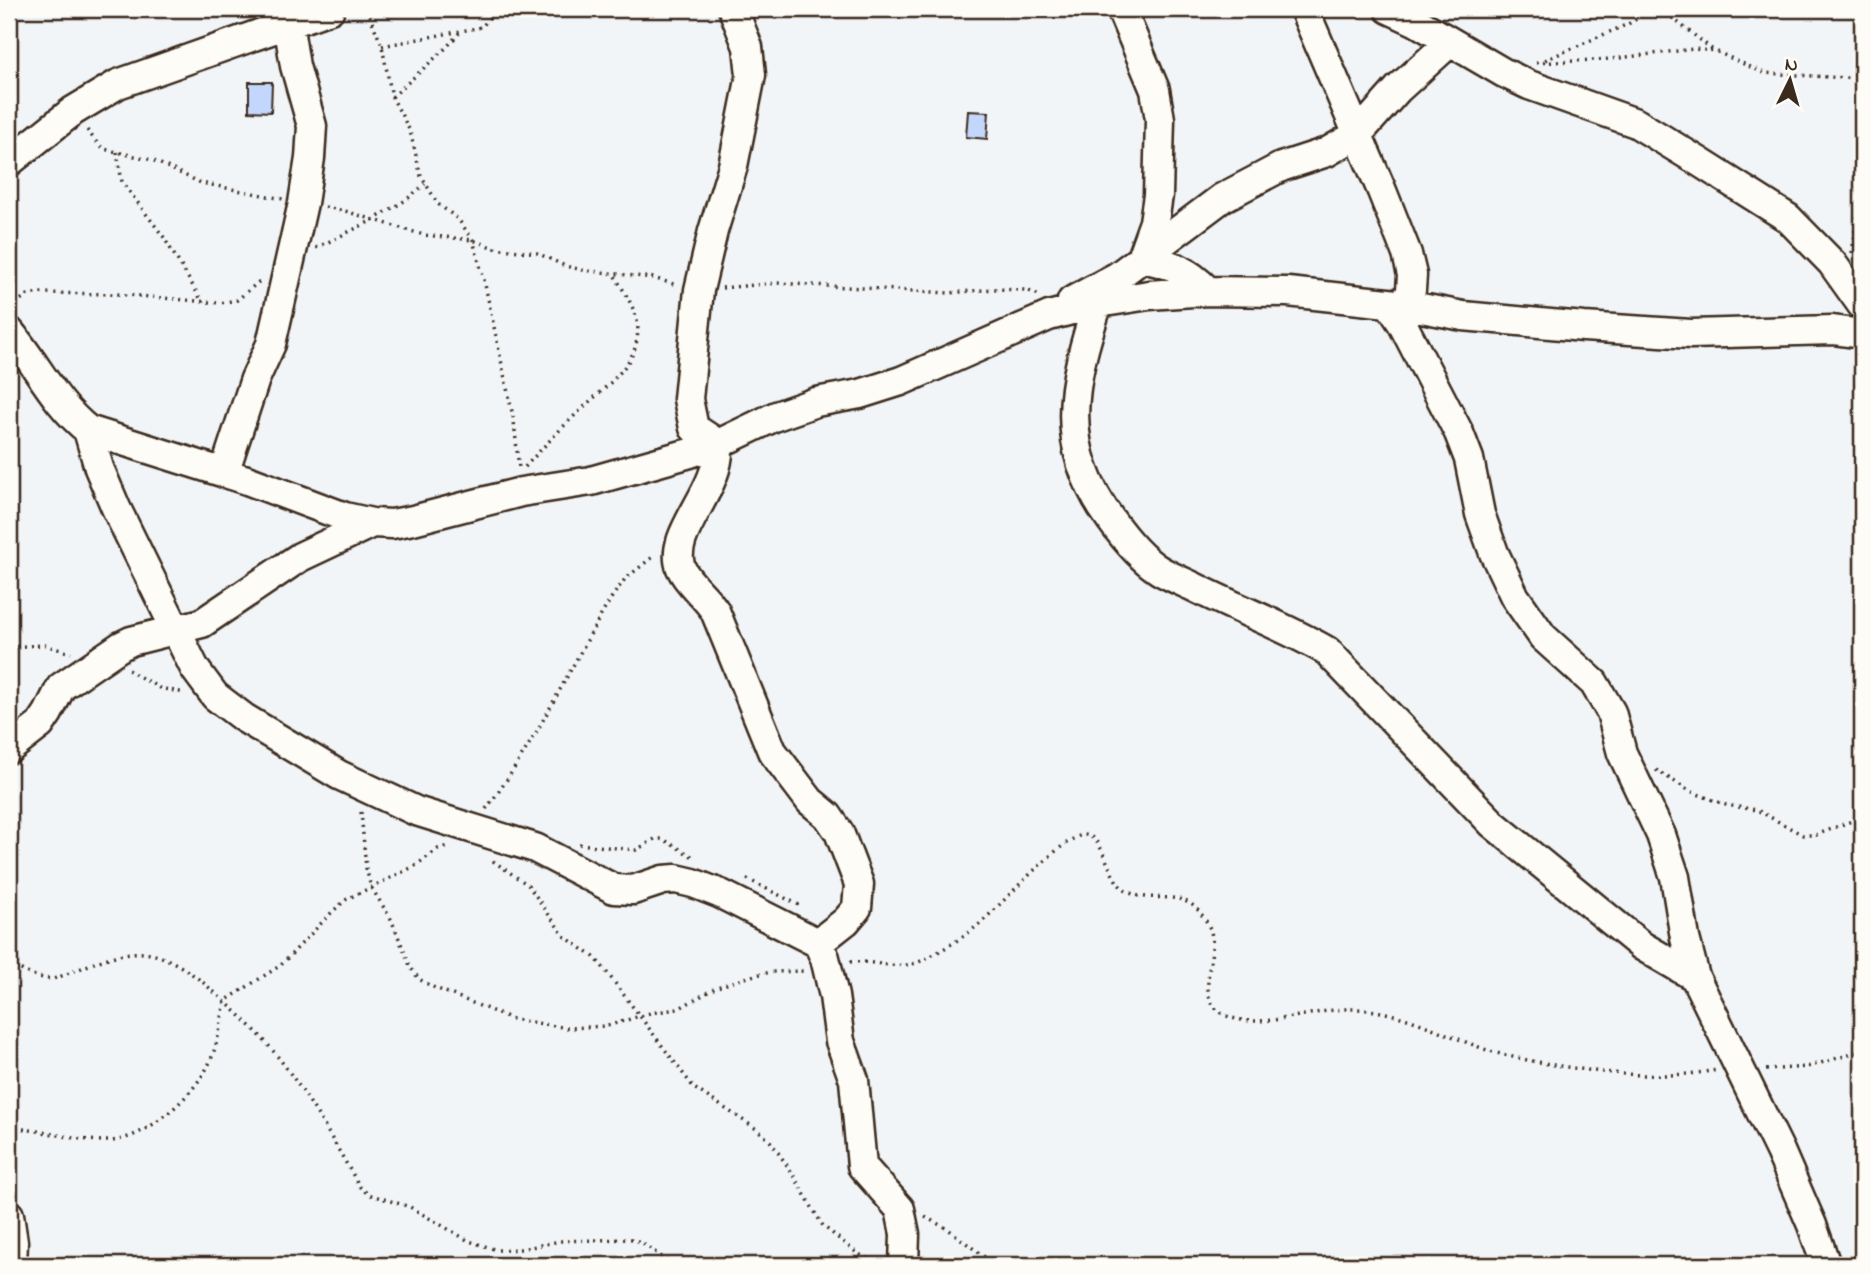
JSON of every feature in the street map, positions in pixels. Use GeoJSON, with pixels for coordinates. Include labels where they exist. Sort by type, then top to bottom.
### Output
{"type":"FeatureCollection","features":[{"type":"Feature","properties":{"kind":"street"},"geometry":{"type":"LineString","coordinates":[[9,162],[74,111],[118,84],[281,15],[330,9]]}},
{"type":"Feature","properties":{"kind":"street"},"geometry":{"type":"LineString","coordinates":[[718,444],[694,428],[688,400],[699,290],[733,166],[751,75],[748,47],[733,9]]}},
{"type":"Feature","properties":{"kind":"street"},"geometry":{"type":"LineString","coordinates":[[1121,9],[1155,90],[1160,119],[1158,195],[1154,222],[1141,258]]}},
{"type":"Feature","properties":{"kind":"street"},"geometry":{"type":"LineString","coordinates":[[1304,9],[1406,254],[1412,275],[1411,290],[1398,304]]}},
{"type":"Feature","properties":{"kind":"street"},"geometry":{"type":"LineString","coordinates":[[1389,9],[1504,73],[1540,89],[1636,123],[1698,160],[1787,218],[1815,244],[1858,298]]}},
{"type":"Feature","properties":{"kind":"street"},"geometry":{"type":"LineString","coordinates":[[223,473],[255,379],[271,344],[303,203],[312,125],[281,15]]}},
{"type":"Feature","properties":{"kind":"street"},"geometry":{"type":"LineString","coordinates":[[9,331],[57,399],[88,430],[223,473],[345,517],[372,523],[413,520],[521,492],[591,481],[718,444],[816,402],[860,394],[901,381],[1057,311],[1118,276],[1222,198],[1281,167],[1327,152],[1358,134],[1398,89],[1450,42]]}},
{"type":"Feature","properties":{"kind":"street"},"geometry":{"type":"LineString","coordinates":[[1141,258],[1178,267],[1191,274],[1208,291]]}},
{"type":"Feature","properties":{"kind":"street"},"geometry":{"type":"LineString","coordinates":[[1057,311],[1149,295],[1208,291],[1288,292],[1398,304],[1463,316],[1668,333],[1833,330],[1862,334]]}},
{"type":"Feature","properties":{"kind":"street"},"geometry":{"type":"LineString","coordinates":[[1098,303],[1078,373],[1073,434],[1076,453],[1098,503],[1124,538],[1158,569],[1303,637],[1327,651],[1493,824],[1642,946],[1695,976]]}},
{"type":"Feature","properties":{"kind":"street"},"geometry":{"type":"LineString","coordinates":[[1398,304],[1402,323],[1459,433],[1469,459],[1479,514],[1515,597],[1543,637],[1594,683],[1611,712],[1622,753],[1661,835],[1675,877],[1685,938],[1695,976],[1795,1183],[1826,1265]]}},
{"type":"Feature","properties":{"kind":"street"},"geometry":{"type":"LineString","coordinates":[[88,430],[99,468],[195,669],[215,696],[279,741],[463,836],[535,848],[614,889],[633,890],[663,880],[676,879],[693,883],[721,894],[818,943],[825,958],[834,996],[840,1041],[854,1080],[862,1166],[897,1203],[904,1221],[904,1265]]}},
{"type":"Feature","properties":{"kind":"street"},"geometry":{"type":"LineString","coordinates":[[718,444],[717,466],[711,482],[682,535],[678,552],[680,565],[715,611],[772,751],[810,801],[828,816],[839,832],[859,884],[857,908],[818,943]]}},
{"type":"Feature","properties":{"kind":"street"},"geometry":{"type":"LineString","coordinates":[[9,749],[40,725],[61,687],[105,657],[131,642],[202,623],[300,557],[372,523]]}},
{"type":"Feature","properties":{"kind":"street"},"geometry":{"type":"LineString","coordinates":[[9,1215],[13,1242],[12,1265]]}},
{"type":"Feature","properties":{"kind":"path"},"geometry":{"type":"LineString","coordinates":[[367,9],[382,46],[392,97],[410,131],[425,184],[438,204],[458,219],[474,240],[514,421],[519,474],[559,430],[624,367],[633,352],[637,322],[629,300],[612,273]]}},
{"type":"Feature","properties":{"kind":"path"},"geometry":{"type":"LineString","coordinates":[[382,46],[482,27],[496,9]]}},
{"type":"Feature","properties":{"kind":"path"},"geometry":{"type":"LineString","coordinates":[[1504,73],[1543,61],[1653,9]]}},
{"type":"Feature","properties":{"kind":"path"},"geometry":{"type":"LineString","coordinates":[[1661,9],[1715,51],[1764,74],[1862,79]]}},
{"type":"Feature","properties":{"kind":"path"},"geometry":{"type":"LineString","coordinates":[[392,97],[462,30]]}},
{"type":"Feature","properties":{"kind":"path"},"geometry":{"type":"LineString","coordinates":[[1543,61],[1611,58],[1694,49],[1715,51]]}},
{"type":"Feature","properties":{"kind":"path"},"geometry":{"type":"LineString","coordinates":[[74,111],[98,144],[117,152],[152,160],[201,183],[345,211],[424,235],[474,240],[494,248],[537,253],[565,266],[653,278],[699,290],[777,283],[949,293],[994,289],[1026,290],[1057,311]]}},
{"type":"Feature","properties":{"kind":"path"},"geometry":{"type":"LineString","coordinates":[[117,152],[122,182],[163,236],[203,303]]}},
{"type":"Feature","properties":{"kind":"path"},"geometry":{"type":"LineString","coordinates":[[9,307],[28,295],[39,293],[117,294],[203,303],[237,300],[272,272],[373,220],[407,200],[425,184]]}},
{"type":"Feature","properties":{"kind":"path"},"geometry":{"type":"LineString","coordinates":[[1858,298],[1852,253],[1862,185]]}},
{"type":"Feature","properties":{"kind":"path"},"geometry":{"type":"LineString","coordinates":[[9,1128],[113,1141],[130,1137],[166,1114],[196,1086],[209,1063],[225,1001],[281,965],[347,899],[415,866],[438,849],[463,836],[517,765],[612,597],[625,579],[682,535]]}},
{"type":"Feature","properties":{"kind":"path"},"geometry":{"type":"LineString","coordinates":[[9,647],[45,645],[81,656],[105,657],[159,688],[215,696]]}},
{"type":"Feature","properties":{"kind":"path"},"geometry":{"type":"LineString","coordinates":[[1653,769],[1690,791],[1726,805],[1757,810],[1803,835],[1816,835],[1862,817]]}},
{"type":"Feature","properties":{"kind":"path"},"geometry":{"type":"LineString","coordinates":[[360,785],[363,847],[370,887],[391,919],[411,968],[419,979],[493,1013],[539,1025],[592,1028],[622,1023],[640,1016],[678,1009],[717,987],[755,975],[784,971],[828,971],[849,962],[860,961],[895,966],[922,961],[979,924],[1040,866],[1081,835],[1089,836],[1098,842],[1114,878],[1119,886],[1128,892],[1139,896],[1181,899],[1193,905],[1203,916],[1211,929],[1213,939],[1208,987],[1212,1003],[1223,1014],[1243,1021],[1354,1009],[1391,1014],[1431,1026],[1502,1054],[1582,1070],[1632,1076],[1687,1074],[1738,1066],[1783,1070],[1832,1060],[1861,1050]]}},
{"type":"Feature","properties":{"kind":"path"},"geometry":{"type":"LineString","coordinates":[[485,857],[515,874],[528,885],[564,936],[594,957],[694,1088],[758,1130],[770,1141],[823,1226],[857,1253],[878,1265]]}},
{"type":"Feature","properties":{"kind":"path"},"geometry":{"type":"LineString","coordinates":[[9,962],[25,973],[53,979],[112,958],[130,953],[146,953],[188,970],[225,1001],[273,1051],[308,1100],[360,1187],[368,1194],[410,1207],[483,1247],[510,1250],[560,1241],[631,1239],[640,1242],[673,1265]]}},
{"type":"Feature","properties":{"kind":"path"},"geometry":{"type":"LineString","coordinates":[[897,1203],[948,1229],[995,1265]]}},
{"type":"Feature","properties":{"kind":"building"},"geometry":{"type":"Polygon","coordinates":[[[249,82],[272,82],[271,112],[249,111],[249,82]]]}},
{"type":"Feature","properties":{"kind":"building"},"geometry":{"type":"Polygon","coordinates":[[[968,111],[989,112],[987,139],[966,137],[968,111]]]}}]}
